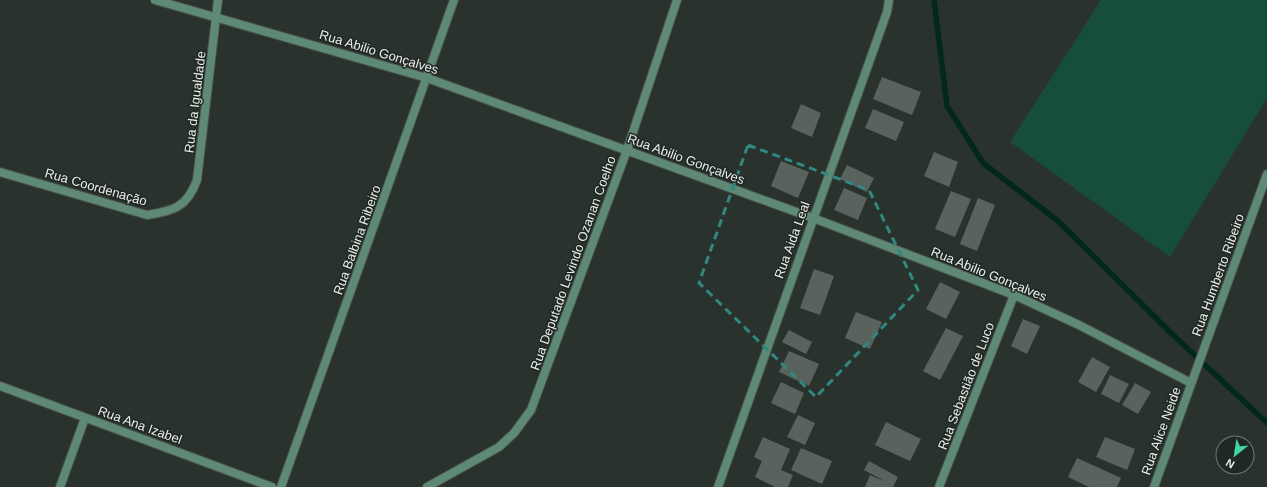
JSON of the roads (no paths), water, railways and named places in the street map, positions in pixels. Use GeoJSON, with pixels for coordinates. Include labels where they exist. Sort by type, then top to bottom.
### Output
{"type":"FeatureCollection","features":[{"type":"Feature","properties":{"kind":"street","name":"Rua Abilio Gonçalves"},"geometry":{"type":"LineString","coordinates":[[155,0],[427,78],[813,218],[1014,295],[1193,380]]}},
{"type":"Feature","properties":{"kind":"street","name":"Rua da Igualdade"},"geometry":{"type":"LineString","coordinates":[[184,202],[193,191],[197,180],[218,0]]}},
{"type":"Feature","properties":{"kind":"street","name":"Rua Balbina Ribeiro"},"geometry":{"type":"LineString","coordinates":[[281,487],[454,0]]}},
{"type":"Feature","properties":{"kind":"street","name":"Rua Deputado Levindo Ozanan Coelho"},"geometry":{"type":"LineString","coordinates":[[427,487],[499,446],[514,432],[531,410],[627,150],[677,0]]}},
{"type":"Feature","properties":{"kind":"street","name":"Rua Aida Leal"},"geometry":{"type":"LineString","coordinates":[[718,487],[887,12],[889,0]]}},
{"type":"Feature","properties":{"kind":"street","name":"Rua Coordenação"},"geometry":{"type":"LineString","coordinates":[[0,172],[147,215],[170,211],[184,202]]}},
{"type":"Feature","properties":{"kind":"street","name":"Rua Humberto Ribeiro"},"geometry":{"type":"LineString","coordinates":[[1193,380],[1267,174]]}},
{"type":"Feature","properties":{"kind":"street","name":"Rua Sebastião de Luco"},"geometry":{"type":"LineString","coordinates":[[939,487],[1014,295]]}},
{"type":"Feature","properties":{"kind":"street","name":"Rua Alice Neide"},"geometry":{"type":"LineString","coordinates":[[1154,487],[1193,380]]}},
{"type":"Feature","properties":{"kind":"street","name":"Rua Ana Izabel"},"geometry":{"type":"LineString","coordinates":[[0,386],[272,487]]}},
{"type":"Feature","properties":{"kind":"street"},"geometry":{"type":"LineString","coordinates":[[60,487],[85,418]]}},
{"type":"Feature","properties":{"kind":"waterway"},"geometry":{"type":"LineString","coordinates":[[934,0],[947,106],[983,163],[1058,221],[1171,333],[1267,423]]}}]}
